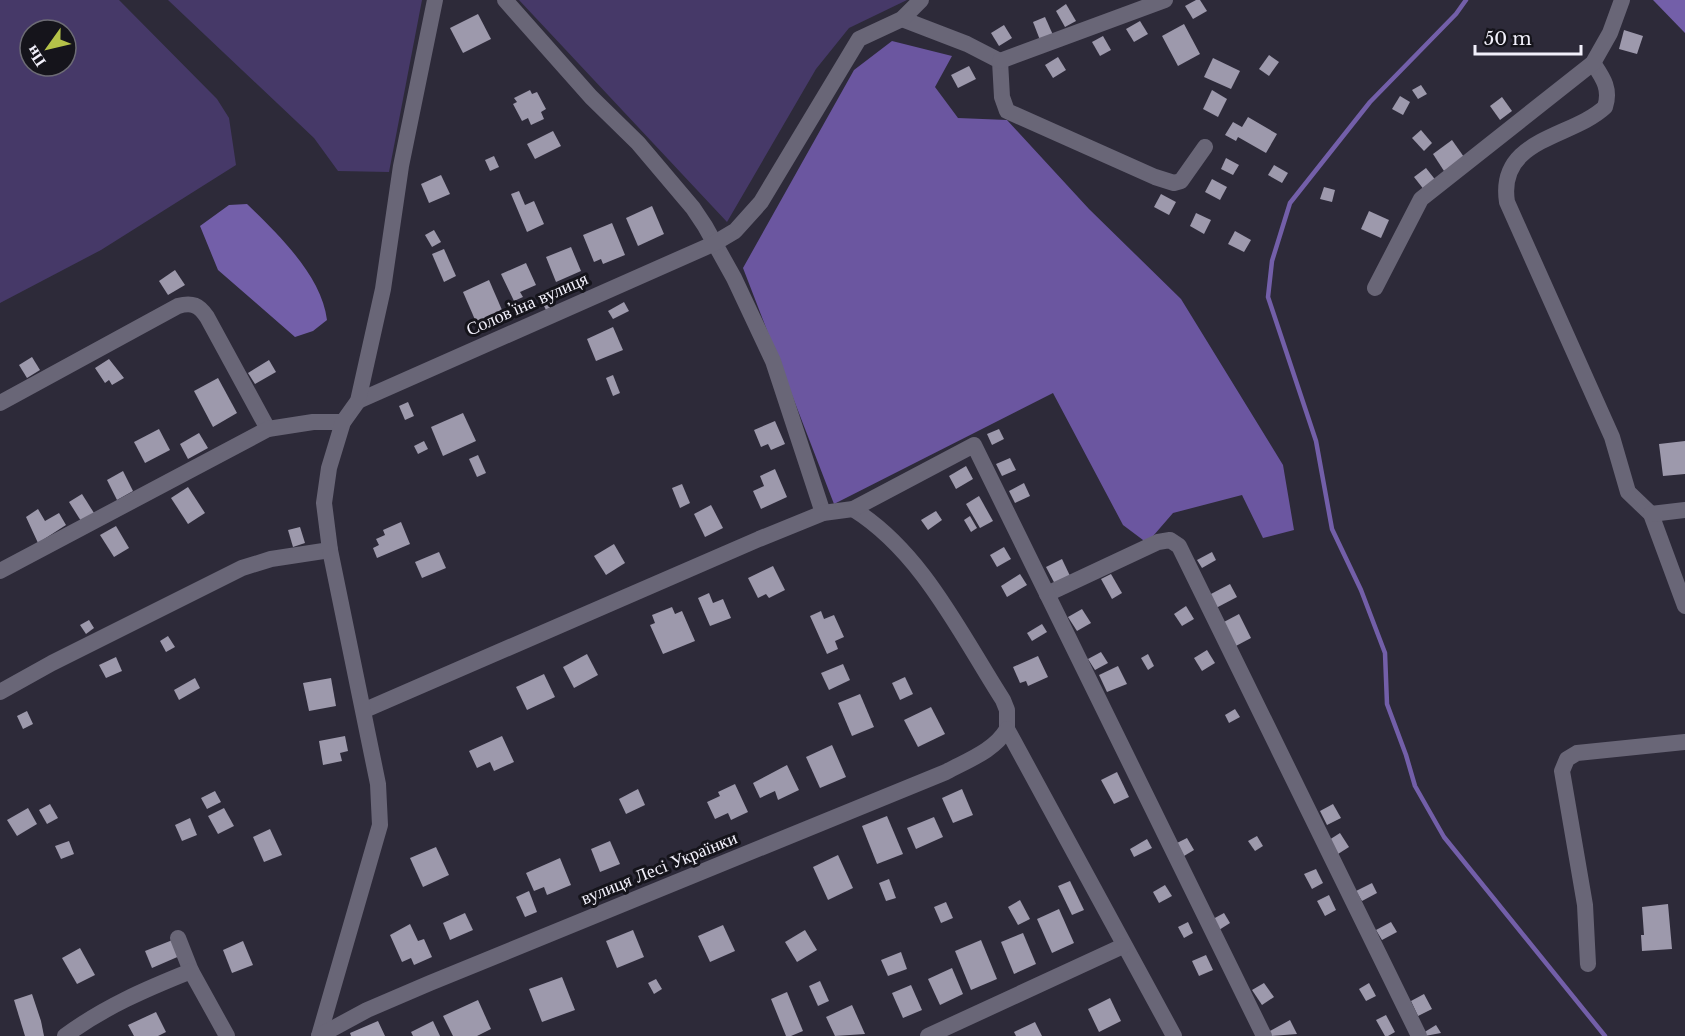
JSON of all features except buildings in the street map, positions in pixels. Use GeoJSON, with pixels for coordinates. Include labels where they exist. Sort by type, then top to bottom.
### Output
{"type":"FeatureCollection","features":[{"type":"Feature","properties":{"kind":"street"},"geometry":{"type":"LineString","coordinates":[[319,1036],[380,825],[378,784],[365,710],[330,550],[324,503],[329,468],[343,422],[358,401],[383,289],[401,166],[435,0]]}},
{"type":"Feature","properties":{"kind":"street"},"geometry":{"type":"LineString","coordinates":[[505,0],[638,144],[693,208],[734,278],[773,361],[823,513]]}},
{"type":"Feature","properties":{"kind":"street"},"geometry":{"type":"LineString","coordinates":[[921,0],[902,19],[967,44],[1000,61],[1165,0]]}},
{"type":"Feature","properties":{"kind":"street"},"geometry":{"type":"LineString","coordinates":[[1375,288],[1422,199],[1593,63],[1610,33],[1622,0]]}},
{"type":"Feature","properties":{"kind":"street","name":"Соловʼїна вулиця"},"geometry":{"type":"LineString","coordinates":[[358,401],[713,244],[735,231],[761,202],[859,39],[902,19]]}},
{"type":"Feature","properties":{"kind":"street"},"geometry":{"type":"LineString","coordinates":[[1000,61],[1002,97],[1007,111],[1155,177],[1174,183],[1181,182],[1205,147]]}},
{"type":"Feature","properties":{"kind":"street"},"geometry":{"type":"LineString","coordinates":[[1593,63],[1606,82],[1608,93],[1605,107],[1532,147],[1510,171],[1505,192],[1517,230],[1612,437],[1626,486],[1639,504],[1651,514],[1685,606]]}},
{"type":"Feature","properties":{"kind":"street"},"geometry":{"type":"LineString","coordinates":[[0,403],[178,306],[194,304],[201,308],[207,317],[268,429]]}},
{"type":"Feature","properties":{"kind":"street"},"geometry":{"type":"LineString","coordinates":[[0,571],[268,429],[313,422],[343,422]]}},
{"type":"Feature","properties":{"kind":"street"},"geometry":{"type":"LineString","coordinates":[[365,710],[823,513],[853,509],[974,445],[1264,1036]]}},
{"type":"Feature","properties":{"kind":"street"},"geometry":{"type":"LineString","coordinates":[[853,509],[868,519],[899,547],[925,578],[1003,700],[1007,710],[1007,729],[1174,1036]]}},
{"type":"Feature","properties":{"kind":"street"},"geometry":{"type":"LineString","coordinates":[[1651,514],[1685,510]]}},
{"type":"Feature","properties":{"kind":"street"},"geometry":{"type":"LineString","coordinates":[[1047,594],[1158,542],[1170,540],[1179,546],[1419,1036]]}},
{"type":"Feature","properties":{"kind":"street"},"geometry":{"type":"LineString","coordinates":[[0,692],[52,663],[242,568],[271,559],[330,550]]}},
{"type":"Feature","properties":{"kind":"street","name":"вулиця Лесі Українки"},"geometry":{"type":"LineString","coordinates":[[319,1036],[367,1010],[441,978],[946,772],[983,753],[1000,740],[1007,729]]}},
{"type":"Feature","properties":{"kind":"street"},"geometry":{"type":"LineString","coordinates":[[1588,964],[1585,905],[1565,794],[1564,764],[1567,759],[1577,753],[1685,742]]}},
{"type":"Feature","properties":{"kind":"street"},"geometry":{"type":"LineString","coordinates":[[177,938],[191,971],[227,1036]]}},
{"type":"Feature","properties":{"kind":"street"},"geometry":{"type":"LineString","coordinates":[[928,1036],[1124,946]]}},
{"type":"Feature","properties":{"kind":"street"},"geometry":{"type":"LineString","coordinates":[[65,1036],[94,1016],[130,996],[191,971]]}},
{"type":"Feature","properties":{"kind":"shaded area"},"geometry":{"type":"Polygon","coordinates":[[[0,0],[119,0],[217,99],[229,118],[236,165],[101,250],[0,303],[0,0]]]}},
{"type":"Feature","properties":{"kind":"shaded area"},"geometry":{"type":"Polygon","coordinates":[[[168,0],[422,0],[389,172],[338,171],[314,138],[168,0]]]}},
{"type":"Feature","properties":{"kind":"shaded area"},"geometry":{"type":"Polygon","coordinates":[[[519,0],[907,0],[849,28],[816,69],[727,222],[519,0]]]}},
{"type":"Feature","properties":{"kind":"shaded area"},"geometry":{"type":"Polygon","coordinates":[[[1653,0],[1685,0],[1685,33],[1653,0]]]}},
{"type":"Feature","properties":{"kind":"shaded area"},"geometry":{"type":"Polygon","coordinates":[[[892,41],[952,56],[935,87],[958,118],[1007,120],[1089,209],[1181,299],[1283,465],[1294,530],[1263,538],[1242,495],[1173,513],[1147,543],[1123,525],[1053,393],[834,504],[743,268],[854,70],[892,41]]]}},
{"type":"Feature","properties":{"kind":"shaded area"},"geometry":{"type":"Polygon","coordinates":[[[247,204],[296,256],[317,287],[327,320],[313,331],[295,337],[218,270],[200,226],[229,205],[247,204]]]}},
{"type":"Feature","properties":{"kind":"waterway"},"geometry":{"type":"LineString","coordinates":[[1466,0],[1456,14],[1370,102],[1290,203],[1272,261],[1268,297],[1316,441],[1332,529],[1361,590],[1385,653],[1387,704],[1415,786],[1444,837],[1605,1036]]}}]}
